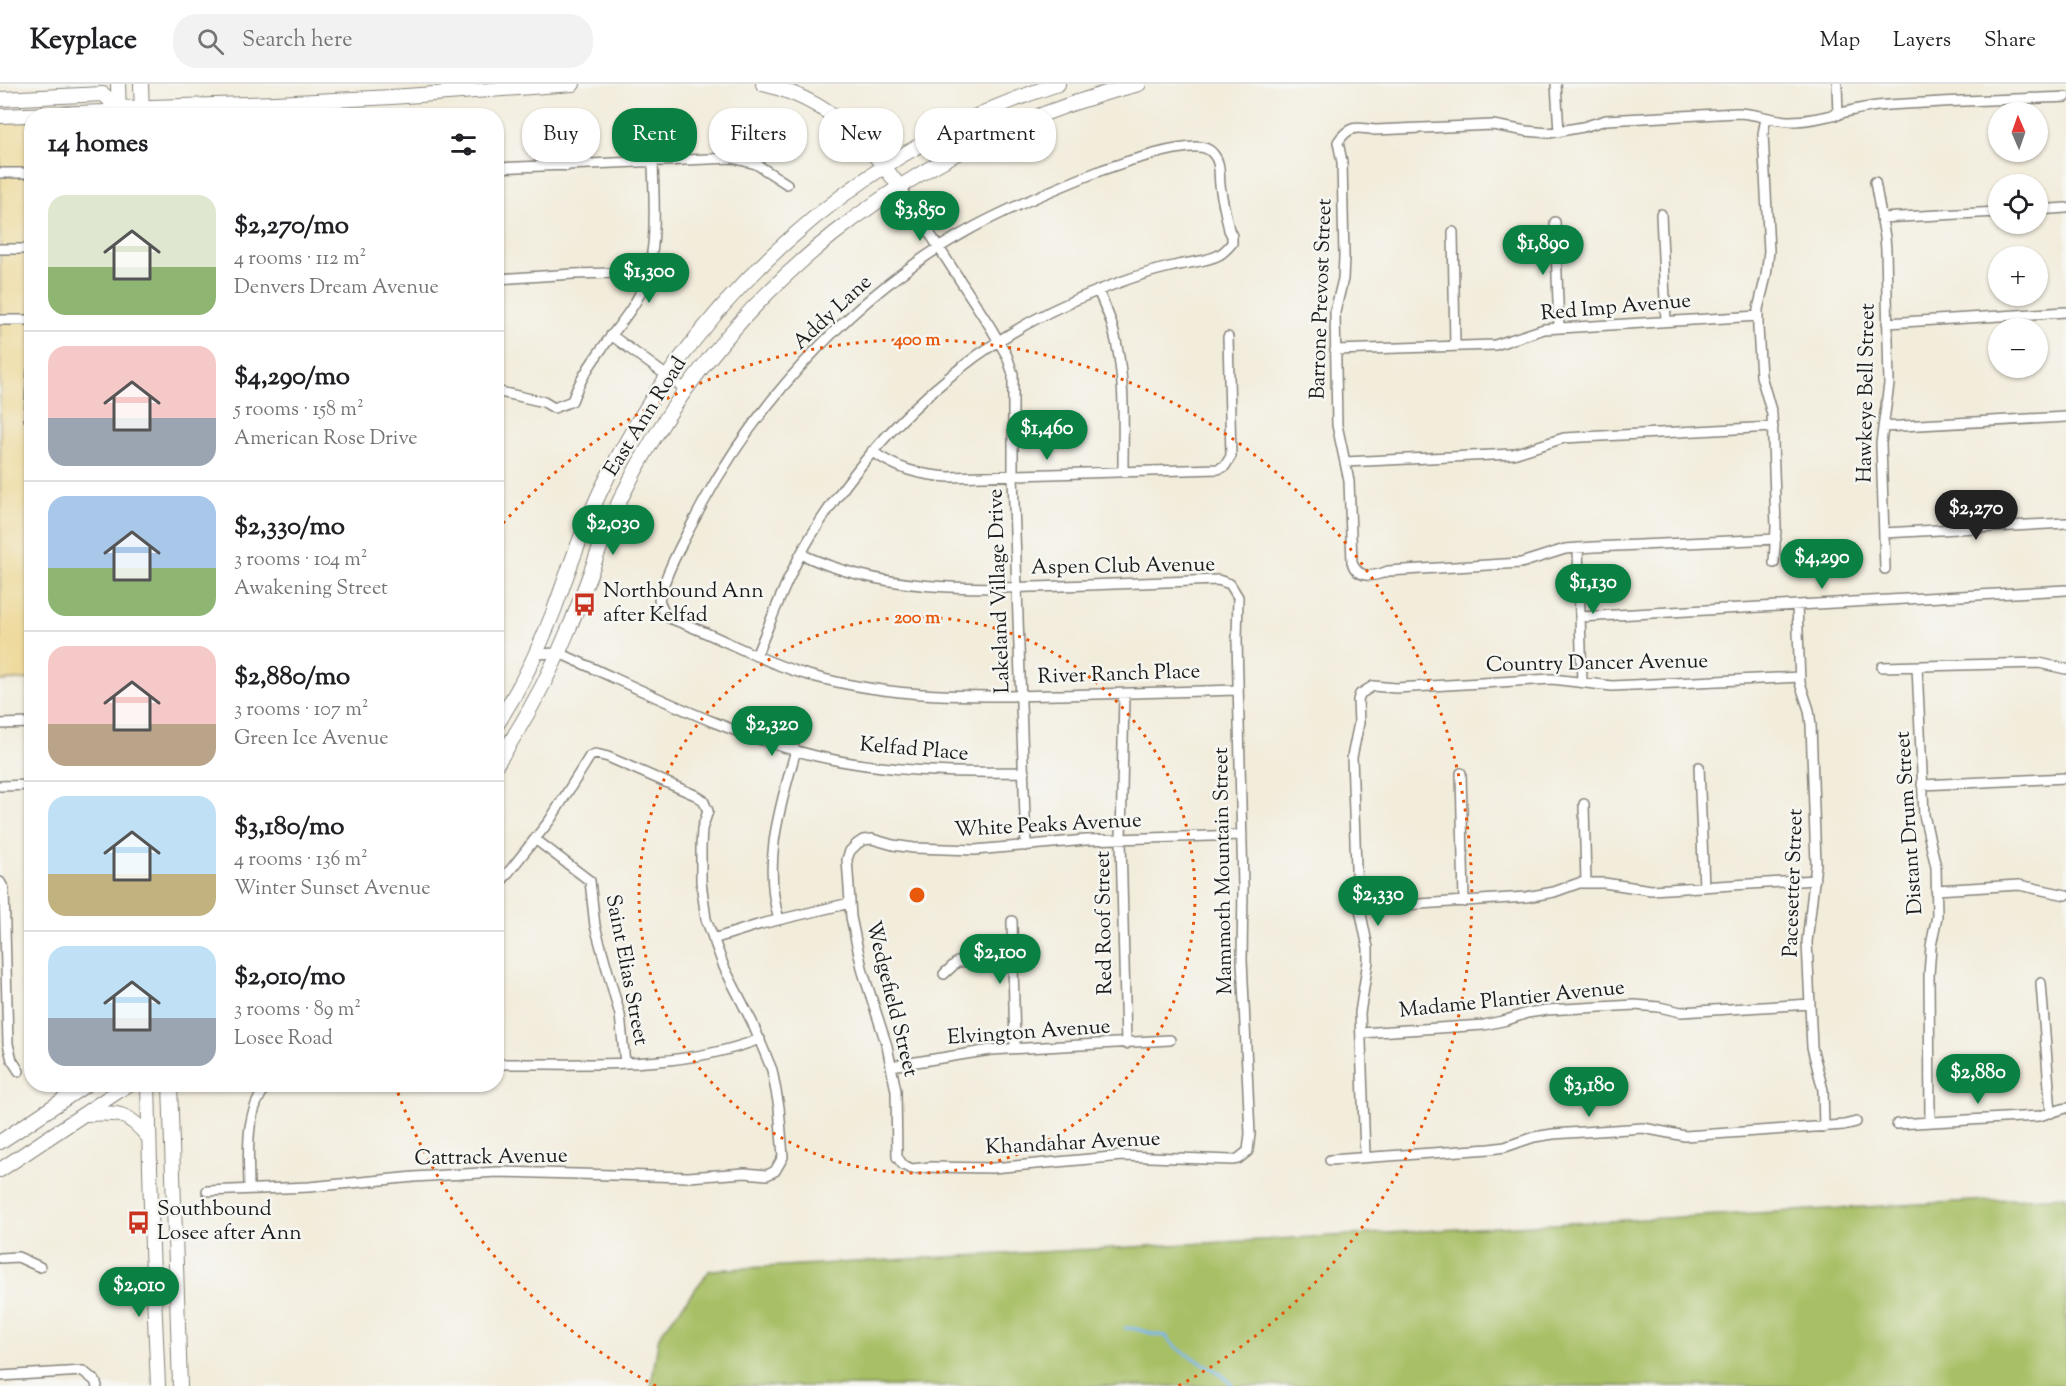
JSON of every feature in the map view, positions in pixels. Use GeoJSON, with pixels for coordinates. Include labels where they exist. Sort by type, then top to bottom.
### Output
{"type":"FeatureCollection","features":[{"type":"Feature","properties":{"kind":"main road"},"geometry":{"type":"LineString","coordinates":[[118,84],[119,108]]}},
{"type":"Feature","properties":{"kind":"main road"},"geometry":{"type":"LineString","coordinates":[[141,84],[142,108]]}},
{"type":"Feature","properties":{"kind":"main road"},"geometry":{"type":"LineString","coordinates":[[192,108],[573,84]]}},
{"type":"Feature","properties":{"kind":"main road"},"geometry":{"type":"LineString","coordinates":[[764,84],[795,94],[833,115],[860,138],[899,186]]}},
{"type":"Feature","properties":{"kind":"main road","name":"East Ann Road"},"geometry":{"type":"LineString","coordinates":[[504,711],[535,654],[600,490],[636,424],[668,376],[723,306],[767,259],[817,214],[884,165],[977,115],[1058,84]]}},
{"type":"Feature","properties":{"kind":"main road","name":"East Ann Road"},"geometry":{"type":"LineString","coordinates":[[504,753],[524,722],[559,653],[614,513],[654,436],[685,389],[718,346],[764,296],[822,243],[899,186],[939,163],[1019,123],[1087,98],[1139,84]]}},
{"type":"Feature","properties":{"kind":"main road"},"geometry":{"type":"LineString","coordinates":[[0,99],[103,94],[115,108]]}},
{"type":"Feature","properties":{"kind":"main road"},"geometry":{"type":"LineString","coordinates":[[0,116],[24,115]]}},
{"type":"Feature","properties":{"kind":"main road"},"geometry":{"type":"LineString","coordinates":[[0,1142],[75,1092]]}},
{"type":"Feature","properties":{"kind":"main road"},"geometry":{"type":"LineString","coordinates":[[0,1170],[118,1092]]}},
{"type":"Feature","properties":{"kind":"main road"},"geometry":{"type":"LineString","coordinates":[[148,1092],[158,1386]]}},
{"type":"Feature","properties":{"kind":"main road"},"geometry":{"type":"LineString","coordinates":[[170,1092],[180,1386]]}},
{"type":"Feature","properties":{"kind":"main road"},"geometry":{"type":"LineString","coordinates":[[86,1114],[109,1112],[123,1114],[138,1124],[149,1138]]}},
{"type":"Feature","properties":{"kind":"street"},"geometry":{"type":"LineString","coordinates":[[1556,84],[1559,132],[1582,128],[1606,120],[1749,113],[1766,118],[1793,121],[1822,119],[1876,106],[2066,97]]}},
{"type":"Feature","properties":{"kind":"street"},"geometry":{"type":"LineString","coordinates":[[1837,84],[1838,115]]}},
{"type":"Feature","properties":{"kind":"street"},"geometry":{"type":"LineString","coordinates":[[1766,118],[1763,134],[1769,251],[1758,316],[1761,376],[1771,409],[1773,427],[1776,539],[1774,563]]}},
{"type":"Feature","properties":{"kind":"street","name":"Barrone Prevost Street"},"geometry":{"type":"LineString","coordinates":[[1559,132],[1538,133],[1493,124],[1375,130],[1357,127],[1344,133],[1338,142],[1342,162],[1344,257],[1343,279],[1335,312],[1337,425],[1349,482],[1352,561],[1353,567],[1359,573],[1374,576],[1388,571],[1521,563],[1555,552],[1578,548]]}},
{"type":"Feature","properties":{"kind":"street","name":"Addy Lane"},"geometry":{"type":"LineString","coordinates":[[661,606],[659,600],[661,592],[688,532],[726,465],[775,396],[803,364],[863,306],[940,248],[973,227],[1015,207],[1114,166],[1185,148],[1208,149],[1218,162],[1232,243],[1219,255],[1210,259],[1149,273],[1098,290]]}},
{"type":"Feature","properties":{"kind":"street"},"geometry":{"type":"LineString","coordinates":[[697,160],[732,158],[745,160],[765,168],[787,184]]}},
{"type":"Feature","properties":{"kind":"street"},"geometry":{"type":"LineString","coordinates":[[567,162],[567,166]]}},
{"type":"Feature","properties":{"kind":"street"},"geometry":{"type":"LineString","coordinates":[[504,168],[652,162],[654,242],[645,284],[631,309],[584,374],[572,401],[554,408],[544,402],[504,393]]}},
{"type":"Feature","properties":{"kind":"street"},"geometry":{"type":"LineString","coordinates":[[0,173],[24,173]]}},
{"type":"Feature","properties":{"kind":"street","name":"Hawkeye Bell Street"},"geometry":{"type":"LineString","coordinates":[[1875,182],[1885,237],[1889,384],[1881,444],[1885,569]]}},
{"type":"Feature","properties":{"kind":"street","name":"Lakeland Village Drive"},"geometry":{"type":"LineString","coordinates":[[899,186],[999,341],[1013,374],[1017,587],[1026,846]]}},
{"type":"Feature","properties":{"kind":"street"},"geometry":{"type":"LineString","coordinates":[[2048,209],[2066,208]]}},
{"type":"Feature","properties":{"kind":"street"},"geometry":{"type":"LineString","coordinates":[[1881,218],[1988,213]]}},
{"type":"Feature","properties":{"kind":"street"},"geometry":{"type":"LineString","coordinates":[[1661,214],[1666,321]]}},
{"type":"Feature","properties":{"kind":"street"},"geometry":{"type":"LineString","coordinates":[[1555,222],[1558,328]]}},
{"type":"Feature","properties":{"kind":"street"},"geometry":{"type":"LineString","coordinates":[[1453,232],[1455,346]]}},
{"type":"Feature","properties":{"kind":"street"},"geometry":{"type":"LineString","coordinates":[[0,249],[24,249]]}},
{"type":"Feature","properties":{"kind":"street"},"geometry":{"type":"LineString","coordinates":[[504,278],[614,273],[626,275],[645,284]]}},
{"type":"Feature","properties":{"kind":"street"},"geometry":{"type":"LineString","coordinates":[[756,656],[801,555],[826,514],[872,451],[904,417],[973,358],[1035,319],[1098,290],[1113,328],[1119,355],[1123,405],[1123,472]]}},
{"type":"Feature","properties":{"kind":"street"},"geometry":{"type":"LineString","coordinates":[[1887,323],[2066,312]]}},
{"type":"Feature","properties":{"kind":"street","name":"Red Imp Avenue"},"geometry":{"type":"LineString","coordinates":[[1335,350],[1495,345],[1544,329],[1758,316]]}},
{"type":"Feature","properties":{"kind":"street"},"geometry":{"type":"LineString","coordinates":[[0,320],[24,320]]}},
{"type":"Feature","properties":{"kind":"street"},"geometry":{"type":"LineString","coordinates":[[611,335],[685,389]]}},
{"type":"Feature","properties":{"kind":"street"},"geometry":{"type":"LineString","coordinates":[[872,451],[888,463],[930,476],[1014,476],[1218,469],[1225,466],[1231,456],[1228,337]]}},
{"type":"Feature","properties":{"kind":"street"},"geometry":{"type":"LineString","coordinates":[[1883,427],[2066,417]]}},
{"type":"Feature","properties":{"kind":"street"},"geometry":{"type":"LineString","coordinates":[[1345,462],[1513,454],[1571,437],[1773,427]]}},
{"type":"Feature","properties":{"kind":"street"},"geometry":{"type":"LineString","coordinates":[[1884,533],[2066,523]]}},
{"type":"Feature","properties":{"kind":"street"},"geometry":{"type":"LineString","coordinates":[[1582,682],[1578,548],[1776,539]]}},
{"type":"Feature","properties":{"kind":"street","name":"Aspen Club Avenue"},"geometry":{"type":"LineString","coordinates":[[801,555],[852,574],[901,583],[951,587],[1218,580],[1232,586]]}},
{"type":"Feature","properties":{"kind":"street","name":"Mammoth Mountain Street"},"geometry":{"type":"LineString","coordinates":[[1232,586],[1238,597],[1242,960],[1250,1134],[1248,1151],[1244,1155]]}},
{"type":"Feature","properties":{"kind":"street"},"geometry":{"type":"LineString","coordinates":[[1580,616],[2066,590]]}},
{"type":"Feature","properties":{"kind":"street","name":"Pacesetter Street"},"geometry":{"type":"LineString","coordinates":[[1797,605],[1800,677],[1811,725],[1816,819],[1815,880],[1808,925],[1810,1004],[1812,1047],[1823,1090],[1824,1127]]}},
{"type":"Feature","properties":{"kind":"street","name":"River Ranch Place"},"geometry":{"type":"LineString","coordinates":[[661,606],[669,618],[756,656],[811,676],[872,689],[944,696],[1238,690]]}},
{"type":"Feature","properties":{"kind":"street","name":"Kelfad Place"},"geometry":{"type":"LineString","coordinates":[[535,654],[559,653],[743,734],[796,750],[852,763],[890,768],[942,773],[1024,772]]}},
{"type":"Feature","properties":{"kind":"street"},"geometry":{"type":"LineString","coordinates":[[1882,667],[2039,663],[2066,669]]}},
{"type":"Feature","properties":{"kind":"street","name":"Distant Drum Street"},"geometry":{"type":"LineString","coordinates":[[1917,667],[1925,828],[1936,867],[1936,916],[1929,975],[1930,1120]]}},
{"type":"Feature","properties":{"kind":"street","name":"Country Dancer Avenue"},"geometry":{"type":"LineString","coordinates":[[1359,908],[1352,757],[1359,723],[1358,700],[1360,694],[1373,686],[1396,688],[1552,679],[1612,686],[1800,677]]}},
{"type":"Feature","properties":{"kind":"street","name":"Red Roof Street"},"geometry":{"type":"LineString","coordinates":[[1124,694],[1121,840],[1126,1044]]}},
{"type":"Feature","properties":{"kind":"street"},"geometry":{"type":"LineString","coordinates":[[0,724],[24,723]]}},
{"type":"Feature","properties":{"kind":"street"},"geometry":{"type":"LineString","coordinates":[[779,920],[771,879],[773,837],[796,750]]}},
{"type":"Feature","properties":{"kind":"street"},"geometry":{"type":"LineString","coordinates":[[504,878],[535,839],[590,756],[596,754],[608,757],[695,795],[706,805],[708,812],[701,838],[701,882],[706,919],[724,967],[760,1039],[740,1047],[705,1055],[625,1063],[504,1064]]}},
{"type":"Feature","properties":{"kind":"street"},"geometry":{"type":"LineString","coordinates":[[1699,767],[1704,887]]}},
{"type":"Feature","properties":{"kind":"street"},"geometry":{"type":"LineString","coordinates":[[1461,773],[1464,902]]}},
{"type":"Feature","properties":{"kind":"street"},"geometry":{"type":"LineString","coordinates":[[1922,784],[2066,778]]}},
{"type":"Feature","properties":{"kind":"street"},"geometry":{"type":"LineString","coordinates":[[0,786],[24,785]]}},
{"type":"Feature","properties":{"kind":"street"},"geometry":{"type":"LineString","coordinates":[[1584,804],[1586,883]]}},
{"type":"Feature","properties":{"kind":"street","name":"White Peaks Avenue"},"geometry":{"type":"LineString","coordinates":[[857,844],[863,840],[872,839],[893,845],[996,850],[1086,840],[1242,835]]}},
{"type":"Feature","properties":{"kind":"street","name":"Saint Elias Street"},"geometry":{"type":"LineString","coordinates":[[535,839],[590,881],[596,926],[620,1015],[625,1063]]}},
{"type":"Feature","properties":{"kind":"street","name":"Wedgefield Street"},"geometry":{"type":"LineString","coordinates":[[857,844],[850,851],[848,859],[850,903],[863,972],[881,1026],[891,1066],[897,1109],[897,1157],[903,1165]]}},
{"type":"Feature","properties":{"kind":"street"},"geometry":{"type":"LineString","coordinates":[[1365,1156],[1360,1013],[1368,948],[1359,908],[1542,895],[1579,883],[1612,884],[1641,890],[1815,880]]}},
{"type":"Feature","properties":{"kind":"street"},"geometry":{"type":"LineString","coordinates":[[0,882],[4,889],[8,1044],[12,1060],[19,1071]]}},
{"type":"Feature","properties":{"kind":"street"},"geometry":{"type":"LineString","coordinates":[[1936,890],[2019,885],[2066,895]]}},
{"type":"Feature","properties":{"kind":"street"},"geometry":{"type":"LineString","coordinates":[[713,939],[850,903]]}},
{"type":"Feature","properties":{"kind":"street"},"geometry":{"type":"LineString","coordinates":[[1012,921],[1015,1048]]}},
{"type":"Feature","properties":{"kind":"street"},"geometry":{"type":"LineString","coordinates":[[944,974],[957,962],[1013,958]]}},
{"type":"Feature","properties":{"kind":"street"},"geometry":{"type":"LineString","coordinates":[[2041,983],[2051,1113]]}},
{"type":"Feature","properties":{"kind":"street","name":"Madame Plantier Avenue"},"geometry":{"type":"LineString","coordinates":[[1361,1033],[1484,1025],[1547,1010],[1635,1005],[1681,1012],[1810,1004]]}},
{"type":"Feature","properties":{"kind":"street","name":"Cattrack Avenue"},"geometry":{"type":"LineString","coordinates":[[207,1191],[347,1185],[414,1177],[497,1172],[688,1177],[746,1173],[767,1175],[775,1171],[783,1157],[779,1107],[772,1070],[760,1039]]}},
{"type":"Feature","properties":{"kind":"street","name":"Elvington Avenue"},"geometry":{"type":"LineString","coordinates":[[891,1066],[1015,1048],[1170,1040]]}},
{"type":"Feature","properties":{"kind":"street"},"geometry":{"type":"LineString","coordinates":[[249,1189],[249,1131],[251,1117],[262,1092]]}},
{"type":"Feature","properties":{"kind":"street"},"geometry":{"type":"LineString","coordinates":[[1897,1124],[1930,1120],[2039,1116],[2066,1108]]}},
{"type":"Feature","properties":{"kind":"street"},"geometry":{"type":"LineString","coordinates":[[1330,1160],[1490,1149],[1553,1134],[1643,1128],[1685,1136],[1824,1127],[1856,1122]]}},
{"type":"Feature","properties":{"kind":"street","name":"Khandahar Avenue"},"geometry":{"type":"LineString","coordinates":[[903,1165],[912,1169],[993,1168],[1122,1156],[1232,1160],[1244,1155]]}},
{"type":"Feature","properties":{"kind":"street"},"geometry":{"type":"LineString","coordinates":[[0,1258],[18,1257],[40,1267]]}},
{"type":"Feature","properties":{"kind":"street"},"geometry":{"type":"LineString","coordinates":[[0,1376],[83,1371],[88,1373],[97,1386]]}},
{"type":"Feature","properties":{"kind":"green space"},"geometry":{"type":"Polygon","coordinates":[[[2066,1196],[2066,1386],[651,1386],[659,1336],[710,1270],[2066,1196]]]}},
{"type":"Feature","properties":{"kind":"sand"},"geometry":{"type":"Polygon","coordinates":[[[24,121],[24,679],[0,681],[0,122],[24,121]]]}},
{"type":"Feature","properties":{"kind":"waterway"},"geometry":{"type":"LineString","coordinates":[[1125,1328],[1166,1336],[1180,1350],[1226,1378],[1233,1386]]}},
{"type":"Feature","properties":{"kind":"place","name":"Northbound Ann after Kelfad"},"geometry":{"type":"Point","coordinates":[585,604]}},
{"type":"Feature","properties":{"kind":"place","name":"Southbound Losee after Ann"},"geometry":{"type":"Point","coordinates":[139,1222]}}]}
